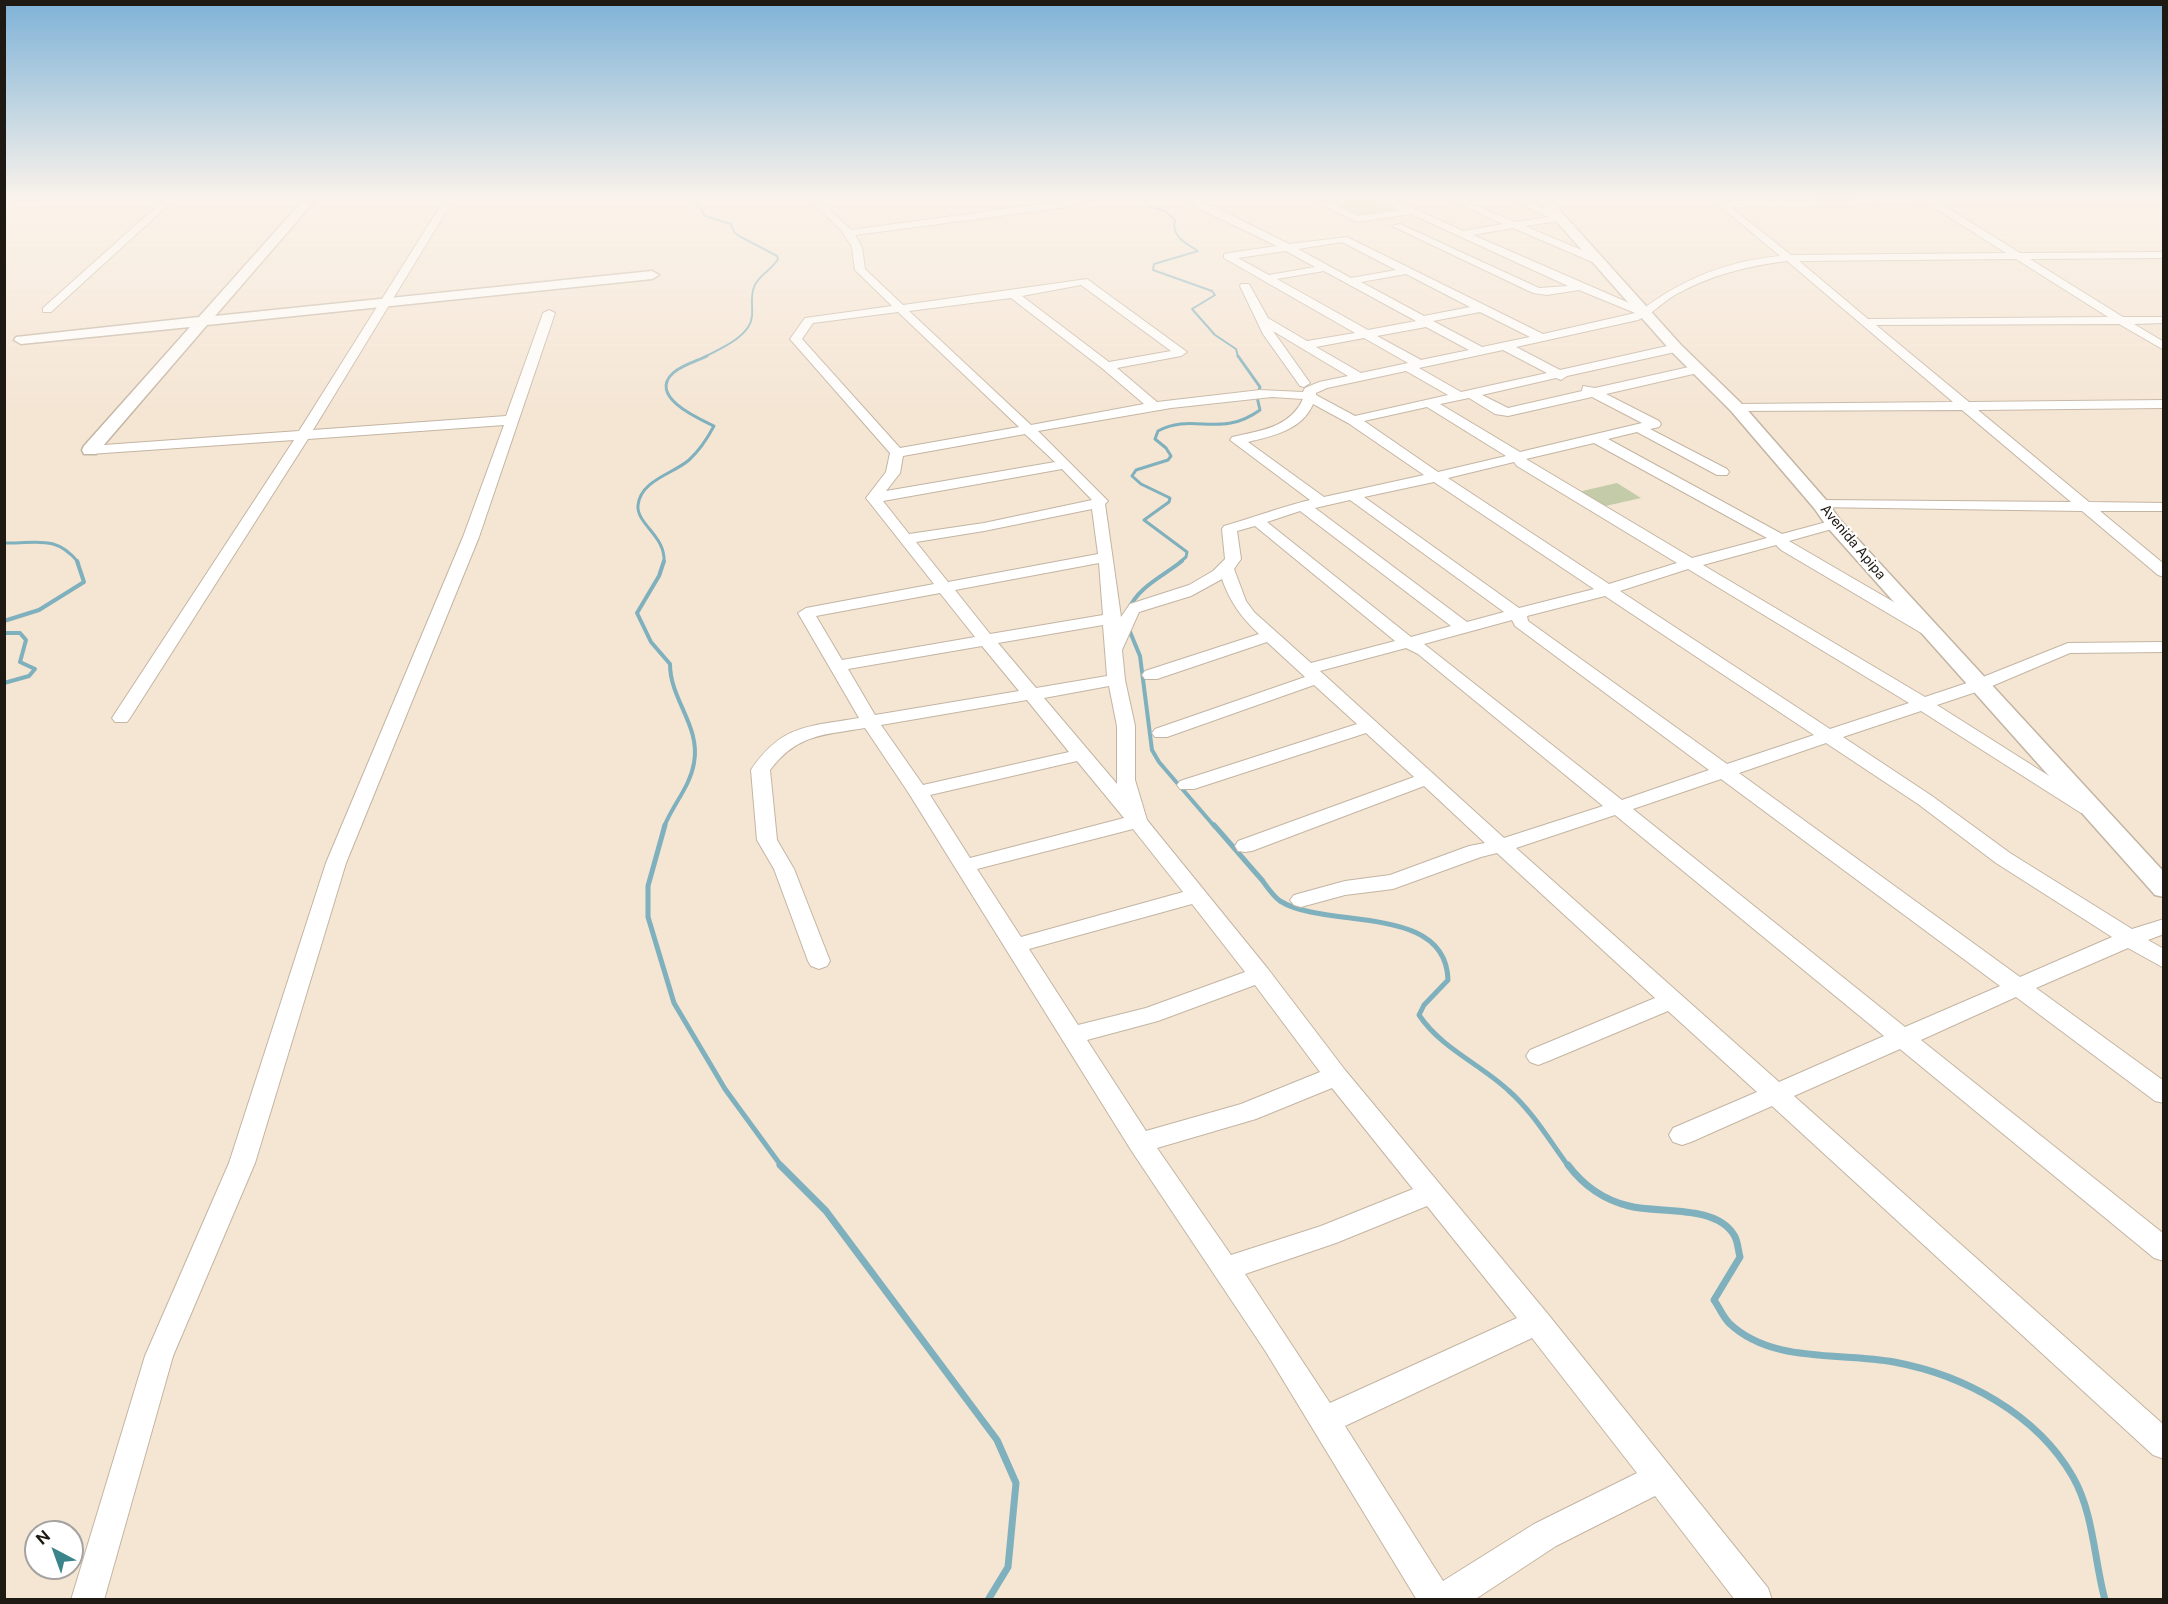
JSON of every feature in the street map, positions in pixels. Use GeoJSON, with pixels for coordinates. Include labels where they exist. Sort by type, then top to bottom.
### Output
{"type":"FeatureCollection","features":[{"type":"Feature","properties":{"kind":"street"},"geometry":{"type":"LineString","coordinates":[[48,310],[90,272]]}},
{"type":"Feature","properties":{"kind":"street"},"geometry":{"type":"LineString","coordinates":[[90,450],[247,272]]}},
{"type":"Feature","properties":{"kind":"street"},"geometry":{"type":"LineString","coordinates":[[121,718],[405,272]]}},
{"type":"Feature","properties":{"kind":"street"},"geometry":{"type":"LineString","coordinates":[[21,340],[208,316],[633,272]]}},
{"type":"Feature","properties":{"kind":"street"},"geometry":{"type":"LineString","coordinates":[[862,272],[1100,498],[1101,501],[1098,503],[1113,618],[1116,680],[1126,726],[1125,780],[1137,821]]}},
{"type":"Feature","properties":{"kind":"street"},"geometry":{"type":"LineString","coordinates":[[1256,272],[1366,335],[1413,366],[1466,395],[1504,412],[1698,369]]}},
{"type":"Feature","properties":{"kind":"street"},"geometry":{"type":"LineString","coordinates":[[1267,278],[1303,272]]}},
{"type":"Feature","properties":{"kind":"street"},"geometry":{"type":"LineString","coordinates":[[1332,272],[1480,351]]}},
{"type":"Feature","properties":{"kind":"street"},"geometry":{"type":"LineString","coordinates":[[1350,281],[1402,272]]}},
{"type":"Feature","properties":{"kind":"street"},"geometry":{"type":"LineString","coordinates":[[1409,272],[1542,338]]}},
{"type":"Feature","properties":{"kind":"street"},"geometry":{"type":"LineString","coordinates":[[1495,272],[1537,291],[1580,288]]}},
{"type":"Feature","properties":{"kind":"street"},"geometry":{"type":"LineString","coordinates":[[1546,272],[1646,314]]}},
{"type":"Feature","properties":{"kind":"street","name":"Avenida Apipa"},"geometry":{"type":"LineString","coordinates":[[1605,272],[1676,348],[1737,408],[1820,504],[1834,524],[2163,889]]}},
{"type":"Feature","properties":{"kind":"street"},"geometry":{"type":"LineString","coordinates":[[897,453],[1030,431],[1154,406],[1262,393],[1309,391],[1315,387],[1646,314],[1657,301],[1717,272]]}},
{"type":"Feature","properties":{"kind":"street"},"geometry":{"type":"LineString","coordinates":[[1805,272],[2163,572]]}},
{"type":"Feature","properties":{"kind":"street"},"geometry":{"type":"LineString","coordinates":[[2044,272],[2163,347]]}},
{"type":"Feature","properties":{"kind":"street"},"geometry":{"type":"LineString","coordinates":[[897,453],[796,339],[809,320],[1013,294],[1083,281],[1181,352],[1150,360],[1107,366]]}},
{"type":"Feature","properties":{"kind":"street"},"geometry":{"type":"LineString","coordinates":[[1245,286],[1269,334],[1307,390],[1925,800],[2003,858],[2163,960]]}},
{"type":"Feature","properties":{"kind":"street"},"geometry":{"type":"LineString","coordinates":[[1013,294],[1107,366],[1154,406]]}},
{"type":"Feature","properties":{"kind":"street"},"geometry":{"type":"LineString","coordinates":[[1306,345],[1366,335],[1481,308]]}},
{"type":"Feature","properties":{"kind":"street"},"geometry":{"type":"LineString","coordinates":[[87,1599],[159,1356],[242,1163],[336,863],[471,537],[549,313]]}},
{"type":"Feature","properties":{"kind":"street"},"geometry":{"type":"LineString","coordinates":[[33,329],[208,316]]}},
{"type":"Feature","properties":{"kind":"street"},"geometry":{"type":"LineString","coordinates":[[1263,320],[1360,378]]}},
{"type":"Feature","properties":{"kind":"street"},"geometry":{"type":"LineString","coordinates":[[1864,322],[2163,320]]}},
{"type":"Feature","properties":{"kind":"street"},"geometry":{"type":"LineString","coordinates":[[1114,652],[1132,609],[1149,601],[1177,595],[1208,584],[1226,569],[1233,559],[1229,529],[1303,506],[1436,477],[1654,424],[1505,346]]}},
{"type":"Feature","properties":{"kind":"street"},"geometry":{"type":"LineString","coordinates":[[1353,420],[1676,348]]}},
{"type":"Feature","properties":{"kind":"street"},"geometry":{"type":"LineString","coordinates":[[1307,390],[1306,408],[1282,428],[1268,434],[1236,440],[1322,502]]}},
{"type":"Feature","properties":{"kind":"street"},"geometry":{"type":"LineString","coordinates":[[1430,404],[1518,457],[1522,464],[1689,564],[1701,568],[1923,704],[2096,814]]}},
{"type":"Feature","properties":{"kind":"street"},"geometry":{"type":"LineString","coordinates":[[1737,408],[2163,404]]}},
{"type":"Feature","properties":{"kind":"street"},"geometry":{"type":"LineString","coordinates":[[90,450],[512,420]]}},
{"type":"Feature","properties":{"kind":"street"},"geometry":{"type":"LineString","coordinates":[[1639,428],[1722,472],[1680,484]]}},
{"type":"Feature","properties":{"kind":"street"},"geometry":{"type":"LineString","coordinates":[[1596,438],[1780,538],[1786,547],[1929,630]]}},
{"type":"Feature","properties":{"kind":"street"},"geometry":{"type":"LineString","coordinates":[[873,498],[893,473],[897,453]]}},
{"type":"Feature","properties":{"kind":"street"},"geometry":{"type":"LineString","coordinates":[[873,498],[1065,464]]}},
{"type":"Feature","properties":{"kind":"street"},"geometry":{"type":"LineString","coordinates":[[1352,495],[1518,615],[1521,623],[1722,772],[2163,1094]]}},
{"type":"Feature","properties":{"kind":"street"},"geometry":{"type":"LineString","coordinates":[[873,498],[986,640],[1137,821],[1260,975],[1336,1076],[1537,1322],[1756,1599]]}},
{"type":"Feature","properties":{"kind":"street"},"geometry":{"type":"LineString","coordinates":[[906,539],[984,527],[1098,503]]}},
{"type":"Feature","properties":{"kind":"street"},"geometry":{"type":"LineString","coordinates":[[1820,504],[2163,507]]}},
{"type":"Feature","properties":{"kind":"street"},"geometry":{"type":"LineString","coordinates":[[1303,506],[1465,629]]}},
{"type":"Feature","properties":{"kind":"street"},"geometry":{"type":"LineString","coordinates":[[1257,521],[1408,643],[1424,650],[2163,1250]]}},
{"type":"Feature","properties":{"kind":"street"},"geometry":{"type":"LineString","coordinates":[[1161,733],[1313,674],[1408,643],[1608,590],[1689,564],[1834,524]]}},
{"type":"Feature","properties":{"kind":"street"},"geometry":{"type":"LineString","coordinates":[[1106,557],[806,613],[870,722],[918,792],[1140,1143],[1227,1268],[1436,1599]]}},
{"type":"Feature","properties":{"kind":"street"},"geometry":{"type":"LineString","coordinates":[[1226,569],[1242,608],[1426,779],[2163,1445]]}},
{"type":"Feature","properties":{"kind":"street"},"geometry":{"type":"LineString","coordinates":[[837,666],[1113,618]]}},
{"type":"Feature","properties":{"kind":"street"},"geometry":{"type":"LineString","coordinates":[[1151,675],[1271,635]]}},
{"type":"Feature","properties":{"kind":"street"},"geometry":{"type":"LineString","coordinates":[[1301,900],[1345,888],[1393,882],[1476,851],[1501,846],[1617,808],[1979,685],[2068,648],[2163,647]]}},
{"type":"Feature","properties":{"kind":"street"},"geometry":{"type":"LineString","coordinates":[[819,961],[784,868],[767,840],[760,770],[775,750],[795,737],[813,731],[1116,680]]}},
{"type":"Feature","properties":{"kind":"street"},"geometry":{"type":"LineString","coordinates":[[1187,785],[1369,726]]}},
{"type":"Feature","properties":{"kind":"street"},"geometry":{"type":"LineString","coordinates":[[918,792],[1081,755]]}},
{"type":"Feature","properties":{"kind":"street"},"geometry":{"type":"LineString","coordinates":[[1245,846],[1426,779]]}},
{"type":"Feature","properties":{"kind":"street"},"geometry":{"type":"LineString","coordinates":[[964,866],[1068,841],[1137,821]]}},
{"type":"Feature","properties":{"kind":"street"},"geometry":{"type":"LineString","coordinates":[[1014,946],[1195,896]]}},
{"type":"Feature","properties":{"kind":"street"},"geometry":{"type":"LineString","coordinates":[[1682,1135],[2130,938],[2163,926]]}},
{"type":"Feature","properties":{"kind":"street"},"geometry":{"type":"LineString","coordinates":[[1072,1035],[1150,1015],[1260,975]]}},
{"type":"Feature","properties":{"kind":"street"},"geometry":{"type":"LineString","coordinates":[[1538,1056],[1671,1000]]}},
{"type":"Feature","properties":{"kind":"street"},"geometry":{"type":"LineString","coordinates":[[1140,1143],[1247,1112],[1336,1076]]}},
{"type":"Feature","properties":{"kind":"street"},"geometry":{"type":"LineString","coordinates":[[1227,1268],[1327,1235],[1430,1192]]}},
{"type":"Feature","properties":{"kind":"street"},"geometry":{"type":"LineString","coordinates":[[1324,1421],[1537,1322]]}},
{"type":"Feature","properties":{"kind":"street"},"geometry":{"type":"LineString","coordinates":[[1443,1599],[1545,1536],[1660,1478]]}},
{"type":"Feature","properties":{"kind":"green space"},"geometry":{"type":"Polygon","coordinates":[[[1617,483],[1641,498],[1601,507],[1578,492],[1617,483]]]}},
{"type":"Feature","properties":{"kind":"waterway"},"geometry":{"type":"LineString","coordinates":[[704,357],[734,341],[746,330],[752,316],[754,287],[766,272]]}},
{"type":"Feature","properties":{"kind":"waterway"},"geometry":{"type":"LineString","coordinates":[[1158,272],[1212,291],[1215,295],[1192,309],[1215,335],[1236,349],[1238,357]]}},
{"type":"Feature","properties":{"kind":"waterway"},"geometry":{"type":"LineString","coordinates":[[664,561],[660,545],[642,518],[638,505],[645,489],[689,460],[703,444],[714,426],[687,412],[671,398],[666,390],[667,382],[673,373],[707,356]]}},
{"type":"Feature","properties":{"kind":"waterway"},"geometry":{"type":"LineString","coordinates":[[1180,562],[1186,557],[1187,552],[1144,520],[1169,502],[1170,498],[1141,484],[1132,476],[1136,470],[1168,460],[1171,456],[1166,448],[1155,439],[1158,431],[1183,424],[1232,423],[1260,410],[1257,397],[1260,387],[1238,356]]}},
{"type":"Feature","properties":{"kind":"waterway"},"geometry":{"type":"LineString","coordinates":[[4,543],[44,542],[53,544],[70,553],[78,562]]}},
{"type":"Feature","properties":{"kind":"waterway"},"geometry":{"type":"LineString","coordinates":[[4,621],[39,610],[84,582],[77,561]]}},
{"type":"Feature","properties":{"kind":"waterway"},"geometry":{"type":"LineString","coordinates":[[664,561],[659,576],[637,613],[651,642],[670,664],[671,677],[693,737],[695,750],[689,780],[665,825]]}},
{"type":"Feature","properties":{"kind":"waterway"},"geometry":{"type":"LineString","coordinates":[[1128,610],[1138,594],[1182,561]]}},
{"type":"Feature","properties":{"kind":"waterway"},"geometry":{"type":"LineString","coordinates":[[1128,627],[1140,656],[1152,750],[1159,762],[1215,827]]}},
{"type":"Feature","properties":{"kind":"waterway"},"geometry":{"type":"LineString","coordinates":[[4,633],[20,633],[26,640],[20,662],[35,669],[29,676],[4,683]]}},
{"type":"Feature","properties":{"kind":"waterway"},"geometry":{"type":"LineString","coordinates":[[665,825],[648,886],[648,917],[674,1003],[725,1089],[782,1167]]}},
{"type":"Feature","properties":{"kind":"waterway"},"geometry":{"type":"LineString","coordinates":[[1214,825],[1280,901],[1301,910],[1381,922],[1406,929],[1428,939],[1442,956],[1448,980],[1424,1005],[1419,1015],[1438,1037],[1497,1081],[1517,1099],[1569,1167]]}},
{"type":"Feature","properties":{"kind":"waterway"},"geometry":{"type":"LineString","coordinates":[[1568,1165],[1580,1179],[1611,1200],[1641,1208],[1700,1214],[1725,1225],[1735,1237],[1740,1257],[1714,1300],[1729,1323],[1746,1336],[1786,1351],[1873,1359],[1920,1368],[1972,1387],[2019,1416],[2040,1434],[2058,1455],[2080,1491],[2089,1522],[2105,1600]]}},
{"type":"Feature","properties":{"kind":"waterway"},"geometry":{"type":"LineString","coordinates":[[782,1167],[826,1211],[997,1440],[1016,1483],[1008,1567],[988,1600]]}}]}
